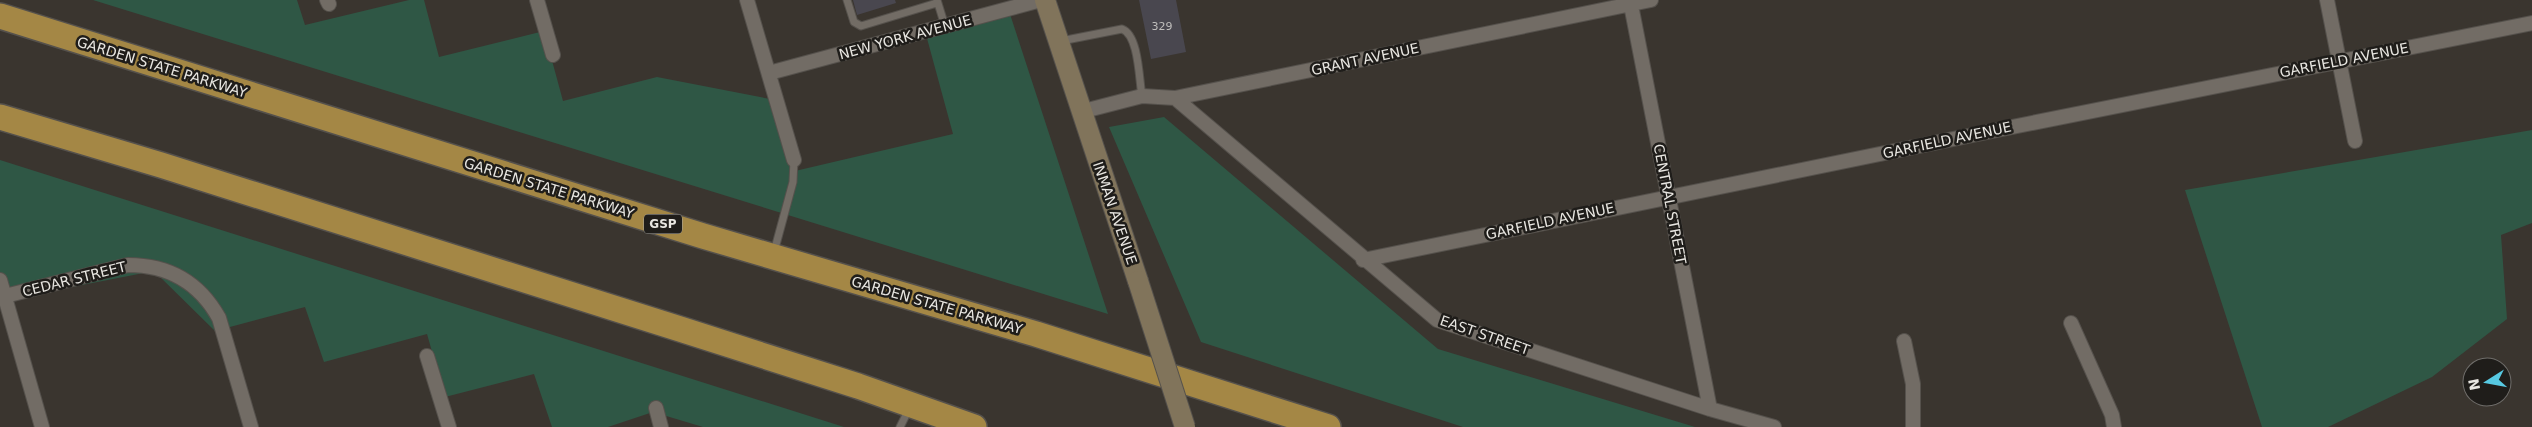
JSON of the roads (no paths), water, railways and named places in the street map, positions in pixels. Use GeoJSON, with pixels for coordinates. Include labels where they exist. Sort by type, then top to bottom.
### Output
{"type":"FeatureCollection","features":[{"type":"Feature","properties":{"kind":"highway","name":"GARDEN STATE PARKWAY"},"geometry":{"type":"LineString","coordinates":[[0,16],[772,257],[1036,334],[1328,427]]}},
{"type":"Feature","properties":{"kind":"highway"},"geometry":{"type":"LineString","coordinates":[[0,117],[161,165],[858,386],[905,417],[974,427]]}},
{"type":"Feature","properties":{"kind":"main road","name":"INMAN AVENUE"},"geometry":{"type":"LineString","coordinates":[[1043,0],[1138,280],[1185,427]]}},
{"type":"Feature","properties":{"kind":"street"},"geometry":{"type":"LineString","coordinates":[[537,0],[553,55]]}},
{"type":"Feature","properties":{"kind":"street"},"geometry":{"type":"LineString","coordinates":[[747,0],[794,160]]}},
{"type":"Feature","properties":{"kind":"street","name":"NEW YORK AVENUE"},"geometry":{"type":"LineString","coordinates":[[769,73],[1043,0]]}},
{"type":"Feature","properties":{"kind":"street","name":"GRANT AVENUE"},"geometry":{"type":"LineString","coordinates":[[1080,112],[1142,96],[1175,98],[1630,2],[1650,0]]}},
{"type":"Feature","properties":{"kind":"street"},"geometry":{"type":"LineString","coordinates":[[2327,0],[2355,141]]}},
{"type":"Feature","properties":{"kind":"street","name":"CENTRAL STREET"},"geometry":{"type":"LineString","coordinates":[[1630,2],[1710,409]]}},
{"type":"Feature","properties":{"kind":"street","name":"GARFIELD AVENUE"},"geometry":{"type":"LineString","coordinates":[[1363,260],[2532,23]]}},
{"type":"Feature","properties":{"kind":"street","name":"EAST STREET"},"geometry":{"type":"LineString","coordinates":[[1175,98],[1363,260],[1437,320],[1710,409],[1774,427]]}},
{"type":"Feature","properties":{"kind":"street","name":"CEDAR STREET"},"geometry":{"type":"LineString","coordinates":[[5,296],[128,265],[147,265],[165,269],[182,277],[204,294],[219,318],[251,427]]}},
{"type":"Feature","properties":{"kind":"street"},"geometry":{"type":"LineString","coordinates":[[0,280],[42,427]]}},
{"type":"Feature","properties":{"kind":"street"},"geometry":{"type":"LineString","coordinates":[[2071,323],[2112,415],[2114,427]]}},
{"type":"Feature","properties":{"kind":"street"},"geometry":{"type":"LineString","coordinates":[[1904,341],[1913,384],[1913,427]]}},
{"type":"Feature","properties":{"kind":"street"},"geometry":{"type":"LineString","coordinates":[[427,356],[449,427]]}},
{"type":"Feature","properties":{"kind":"street"},"geometry":{"type":"LineString","coordinates":[[656,408],[661,427]]}},
{"type":"Feature","properties":{"kind":"lane"},"geometry":{"type":"LineString","coordinates":[[847,0],[854,22],[861,26],[937,1],[945,26]]}},
{"type":"Feature","properties":{"kind":"lane"},"geometry":{"type":"LineString","coordinates":[[1058,42],[1122,29],[1127,31],[1132,35],[1136,52],[1142,96]]}},
{"type":"Feature","properties":{"kind":"lane"},"geometry":{"type":"LineString","coordinates":[[772,257],[793,182],[794,160]]}}]}
